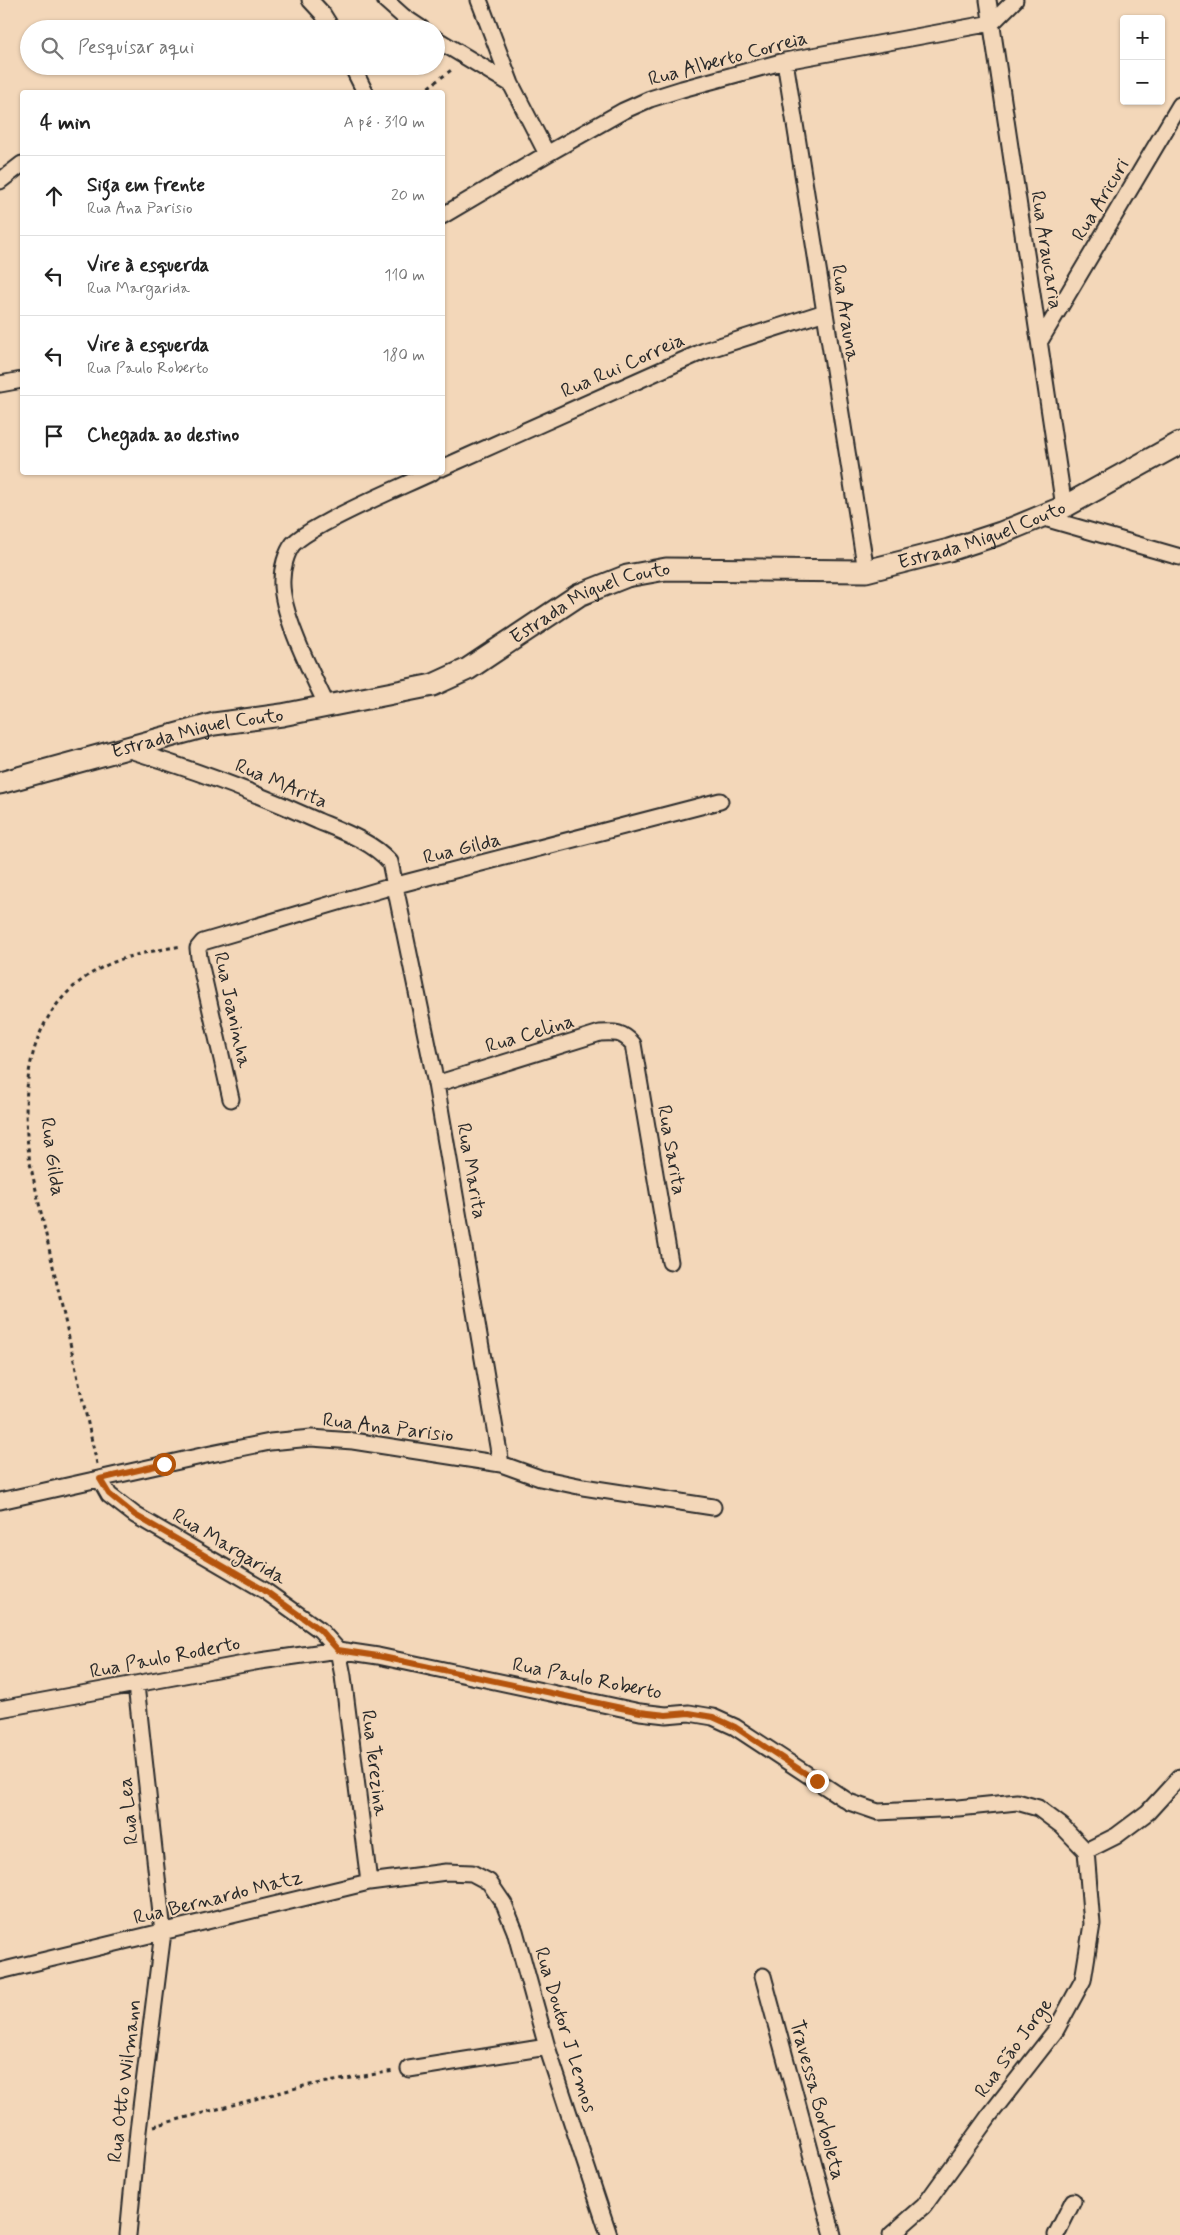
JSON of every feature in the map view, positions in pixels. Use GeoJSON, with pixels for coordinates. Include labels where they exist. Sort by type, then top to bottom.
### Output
{"type":"FeatureCollection","features":[{"type":"Feature","properties":{"kind":"street"},"geometry":{"type":"LineString","coordinates":[[310,0],[326,20]]}},
{"type":"Feature","properties":{"kind":"street"},"geometry":{"type":"LineString","coordinates":[[385,0],[408,20]]}},
{"type":"Feature","properties":{"kind":"street"},"geometry":{"type":"LineString","coordinates":[[479,0],[511,84],[547,154]]}},
{"type":"Feature","properties":{"kind":"street","name":"Rua Araucaria"},"geometry":{"type":"LineString","coordinates":[[988,0],[1064,507]]}},
{"type":"Feature","properties":{"kind":"street"},"geometry":{"type":"LineString","coordinates":[[992,24],[1015,0]]}},
{"type":"Feature","properties":{"kind":"street","name":"Rua Alberto Correia"},"geometry":{"type":"LineString","coordinates":[[445,214],[623,111],[650,99],[682,88],[785,61],[992,24]]}},
{"type":"Feature","properties":{"kind":"street"},"geometry":{"type":"LineString","coordinates":[[445,44],[511,84]]}},
{"type":"Feature","properties":{"kind":"street","name":"Rua Arauna"},"geometry":{"type":"LineString","coordinates":[[785,61],[866,570]]}},
{"type":"Feature","properties":{"kind":"street"},"geometry":{"type":"LineString","coordinates":[[356,75],[364,90]]}},
{"type":"Feature","properties":{"kind":"street","name":"Rua Aricuri"},"geometry":{"type":"LineString","coordinates":[[1040,341],[1180,106]]}},
{"type":"Feature","properties":{"kind":"street"},"geometry":{"type":"LineString","coordinates":[[0,181],[20,166]]}},
{"type":"Feature","properties":{"kind":"street","name":"Rua Rui Correia"},"geometry":{"type":"LineString","coordinates":[[445,467],[704,351],[825,312]]}},
{"type":"Feature","properties":{"kind":"street"},"geometry":{"type":"LineString","coordinates":[[0,384],[20,380]]}},
{"type":"Feature","properties":{"kind":"street","name":"Estrada Miguel Couto"},"geometry":{"type":"LineString","coordinates":[[0,783],[214,724],[282,715],[433,685],[468,669],[578,595],[627,576],[666,569],[760,572],[866,570],[949,550],[1064,507],[1180,443]]}},
{"type":"Feature","properties":{"kind":"street"},"geometry":{"type":"LineString","coordinates":[[327,706],[300,648],[284,600],[281,582],[284,563],[292,546],[302,536],[350,509],[426,475]]}},
{"type":"Feature","properties":{"kind":"street"},"geometry":{"type":"LineString","coordinates":[[1040,517],[1180,557]]}},
{"type":"Feature","properties":{"kind":"street","name":"Rua MArita"},"geometry":{"type":"LineString","coordinates":[[126,748],[184,766],[269,799],[364,843],[383,854],[390,862],[393,886]]}},
{"type":"Feature","properties":{"kind":"street","name":"Rua Gilda"},"geometry":{"type":"LineString","coordinates":[[208,940],[393,886],[720,801]]}},
{"type":"Feature","properties":{"kind":"street","name":"Rua Marita"},"geometry":{"type":"LineString","coordinates":[[393,886],[436,1084],[501,1464]]}},
{"type":"Feature","properties":{"kind":"street","name":"Rua Joaninha"},"geometry":{"type":"LineString","coordinates":[[208,940],[198,948],[199,958],[231,1099]]}},
{"type":"Feature","properties":{"kind":"street","name":"Rua Celina"},"geometry":{"type":"LineString","coordinates":[[436,1084],[600,1033],[617,1032],[626,1036],[633,1044]]}},
{"type":"Feature","properties":{"kind":"street","name":"Rua Sarita"},"geometry":{"type":"LineString","coordinates":[[633,1044],[670,1262]]}},
{"type":"Feature","properties":{"kind":"street","name":"Rua Ana Parisio"},"geometry":{"type":"LineString","coordinates":[[0,1501],[261,1444],[311,1438],[352,1441],[501,1464],[540,1478],[583,1487],[713,1507]]}},
{"type":"Feature","properties":{"kind":"street","name":"Rua Margarida"},"geometry":{"type":"LineString","coordinates":[[100,1479],[109,1494],[135,1515],[264,1590],[320,1630],[338,1650]]}},
{"type":"Feature","properties":{"kind":"street","name":"Rua Paulo Roderto"},"geometry":{"type":"LineString","coordinates":[[0,1709],[260,1661],[338,1650]]}},
{"type":"Feature","properties":{"kind":"street","name":"Rua Paulo Roberto"},"geometry":{"type":"LineString","coordinates":[[338,1650],[442,1669],[640,1712],[666,1715],[689,1713],[713,1717],[735,1727],[856,1805],[878,1812],[958,1808],[1017,1802],[1038,1808],[1062,1826],[1086,1851]]}},
{"type":"Feature","properties":{"kind":"street","name":"Rua Terezina"},"geometry":{"type":"LineString","coordinates":[[338,1650],[343,1676],[369,1882]]}},
{"type":"Feature","properties":{"kind":"street","name":"Rua Lea"},"geometry":{"type":"LineString","coordinates":[[136,1685],[163,1932]]}},
{"type":"Feature","properties":{"kind":"street"},"geometry":{"type":"LineString","coordinates":[[1086,1851],[1116,1836],[1148,1812],[1180,1777]]}},
{"type":"Feature","properties":{"kind":"street","name":"Rua São Jorge"},"geometry":{"type":"LineString","coordinates":[[891,2235],[924,2206],[989,2116],[1056,2030],[1083,1980],[1092,1924],[1086,1851]]}},
{"type":"Feature","properties":{"kind":"street","name":"Rua Bernardo Matz"},"geometry":{"type":"LineString","coordinates":[[0,1971],[369,1882],[446,1872]]}},
{"type":"Feature","properties":{"kind":"street","name":"Rua Doutor J Lemos"},"geometry":{"type":"LineString","coordinates":[[446,1872],[472,1873],[489,1882],[504,1904],[514,1931],[547,2047],[609,2235]]}},
{"type":"Feature","properties":{"kind":"street","name":"Rua Otto Wilmann"},"geometry":{"type":"LineString","coordinates":[[128,2235],[138,2130],[163,1932]]}},
{"type":"Feature","properties":{"kind":"street","name":"Travessa Borboleta"},"geometry":{"type":"LineString","coordinates":[[763,1976],[833,2235]]}},
{"type":"Feature","properties":{"kind":"street"},"geometry":{"type":"LineString","coordinates":[[409,2069],[547,2047]]}},
{"type":"Feature","properties":{"kind":"street"},"geometry":{"type":"LineString","coordinates":[[1056,2235],[1073,2201]]}},
{"type":"Feature","properties":{"kind":"path"},"geometry":{"type":"LineString","coordinates":[[445,74],[466,58]]}},
{"type":"Feature","properties":{"kind":"path"},"geometry":{"type":"LineString","coordinates":[[425,90],[444,75]]}},
{"type":"Feature","properties":{"kind":"path","name":"Rua Gilda"},"geometry":{"type":"LineString","coordinates":[[100,1479],[30,1163],[26,1132],[25,1096],[31,1060],[46,1018],[75,986],[109,964],[141,954],[208,940]]}},
{"type":"Feature","properties":{"kind":"path"},"geometry":{"type":"LineString","coordinates":[[138,2130],[304,2086],[409,2069]]}},
{"type":"Feature","properties":{"kind":"route"},"geometry":{"type":"LineString","coordinates":[[164,1464],[100,1479],[109,1494],[135,1515],[264,1590],[320,1630],[338,1650],[378,1656],[640,1712],[666,1715],[689,1713],[713,1717],[735,1727],[817,1781]]}}]}
